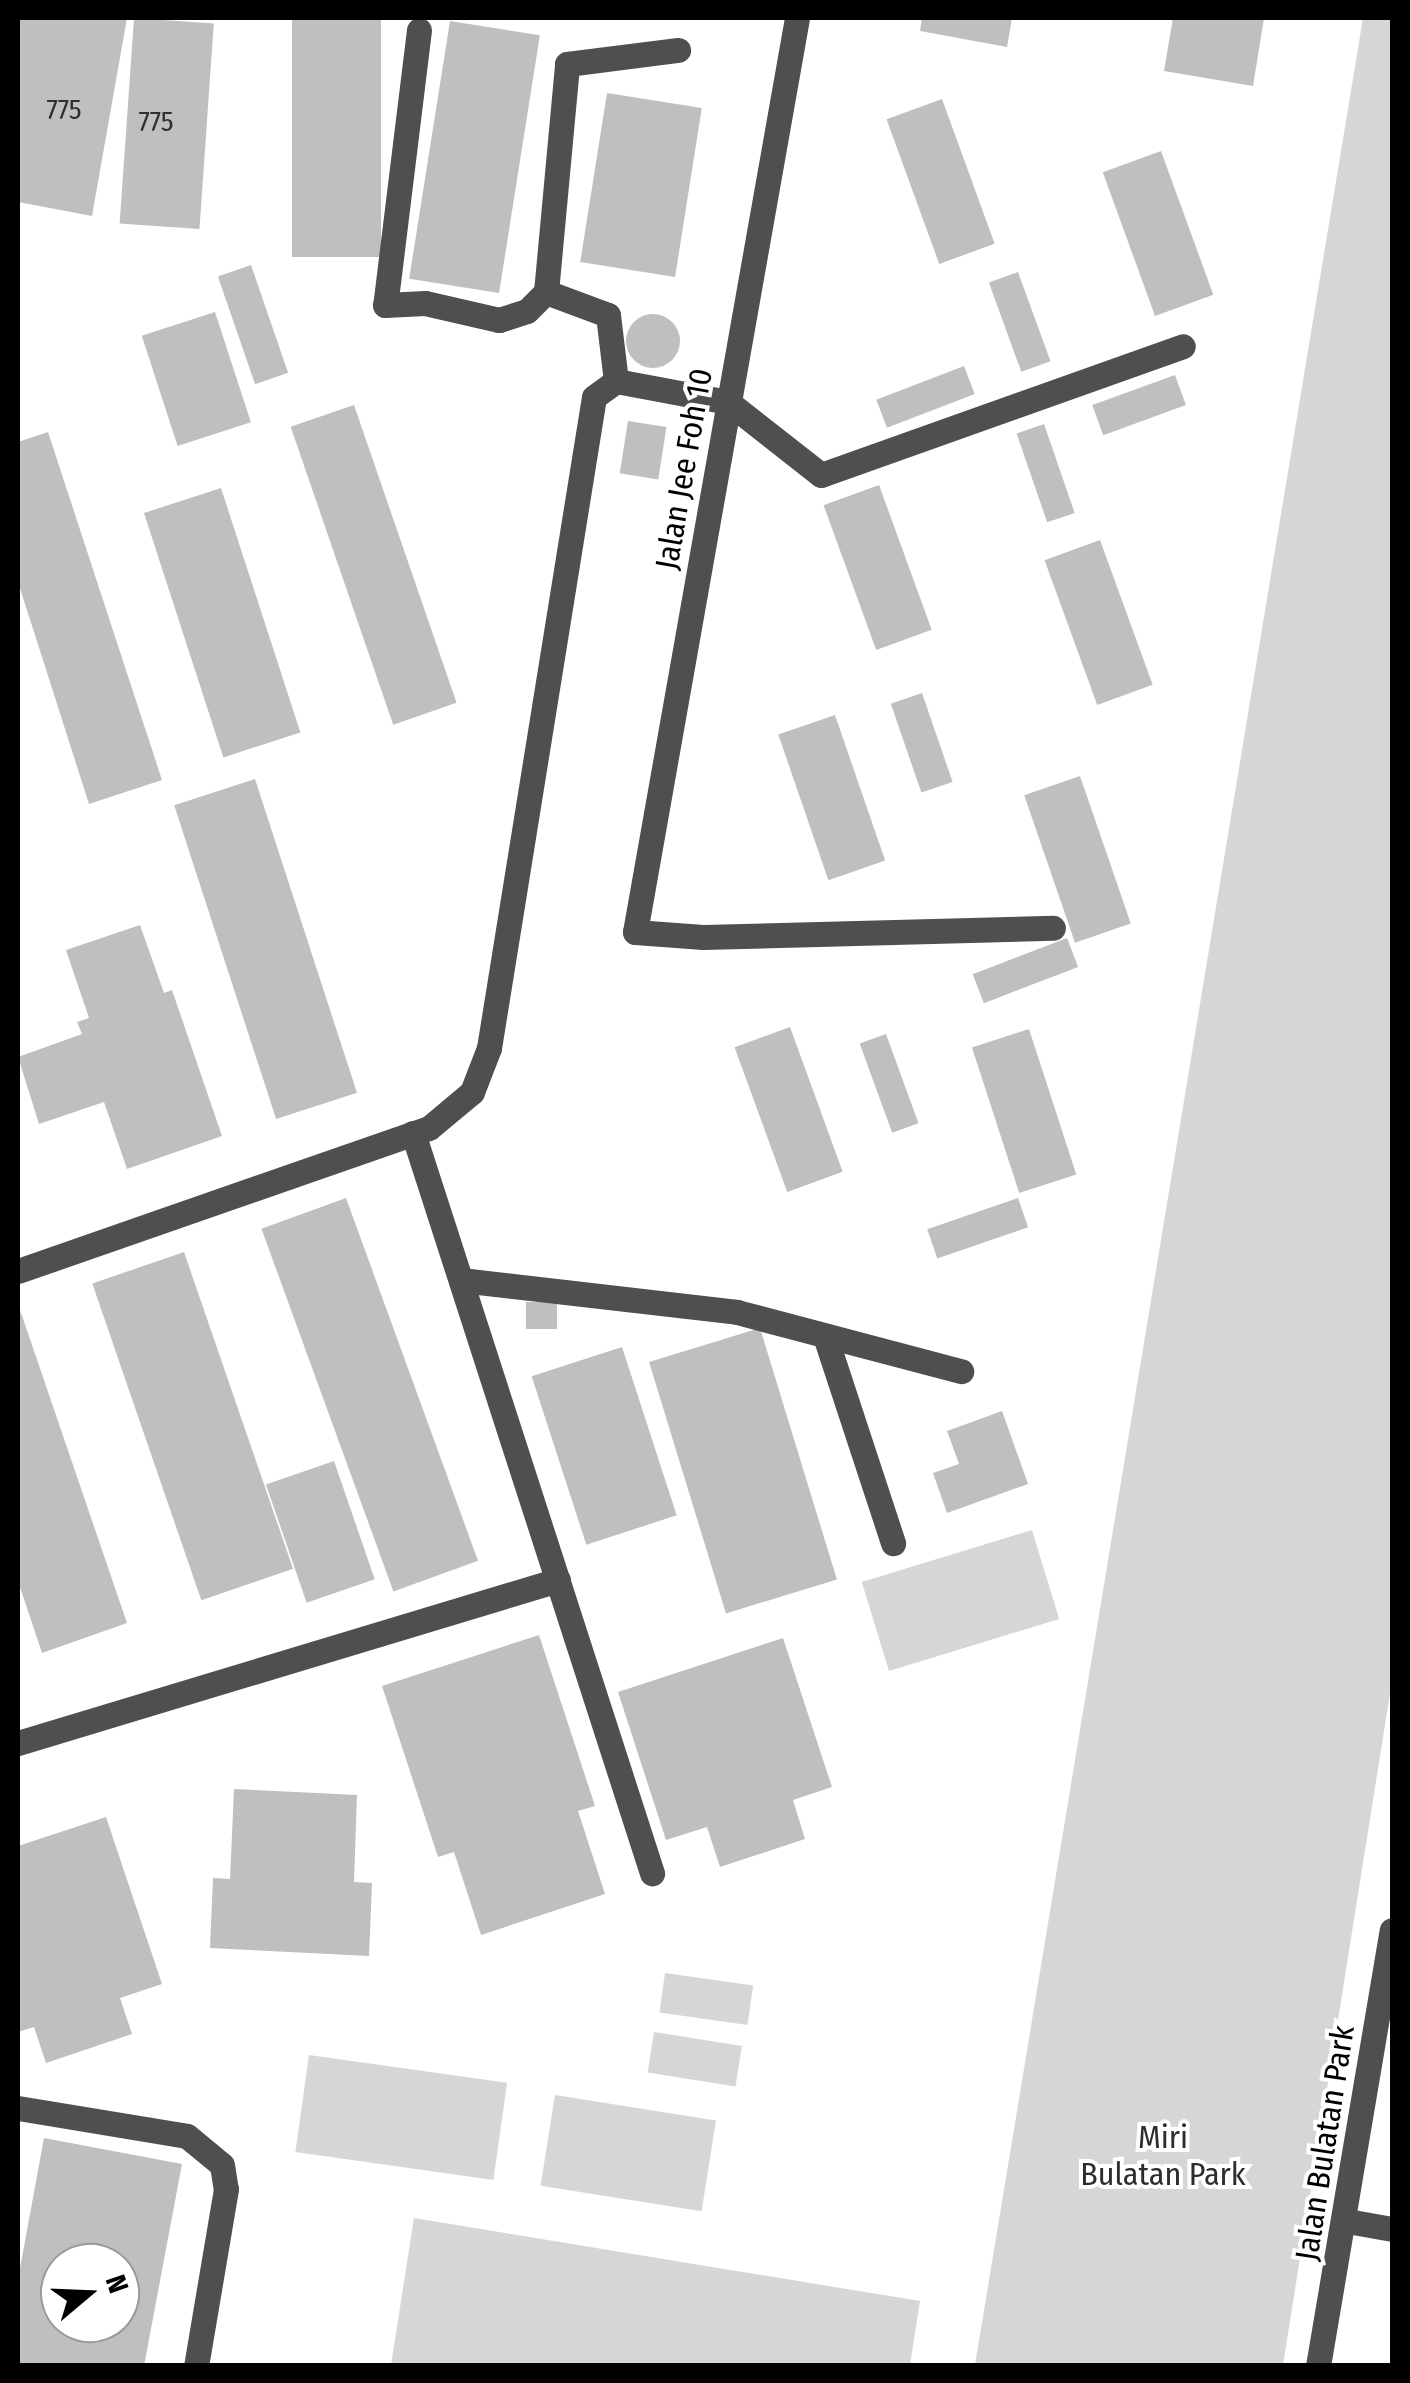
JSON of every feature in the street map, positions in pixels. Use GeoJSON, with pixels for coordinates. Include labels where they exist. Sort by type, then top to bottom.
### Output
{"type":"FeatureCollection","features":[{"type":"Feature","properties":{"kind":"street","name":"Jalan Jee Foh 10"},"geometry":{"type":"LineString","coordinates":[[797,18],[634,932],[703,937],[1053,928]]}},
{"type":"Feature","properties":{"kind":"street"},"geometry":{"type":"LineString","coordinates":[[419,30],[385,306],[424,303],[499,320],[527,311],[546,292],[567,64],[678,50]]}},
{"type":"Feature","properties":{"kind":"street"},"geometry":{"type":"LineString","coordinates":[[546,292],[608,315],[616,381]]}},
{"type":"Feature","properties":{"kind":"street"},"geometry":{"type":"LineString","coordinates":[[18,1271],[413,1133],[472,1092],[489,1048],[594,397],[616,381],[728,402],[821,475],[1183,346]]}},
{"type":"Feature","properties":{"kind":"street"},"geometry":{"type":"LineString","coordinates":[[413,1133],[652,1873]]}},
{"type":"Feature","properties":{"kind":"street"},"geometry":{"type":"LineString","coordinates":[[460,1280],[736,1312],[826,1340],[961,1371]]}},
{"type":"Feature","properties":{"kind":"street"},"geometry":{"type":"LineString","coordinates":[[826,1340],[893,1543]]}},
{"type":"Feature","properties":{"kind":"street"},"geometry":{"type":"LineString","coordinates":[[18,1743],[558,1580]]}},
{"type":"Feature","properties":{"kind":"street","name":"Jalan Bulatan Park"},"geometry":{"type":"LineString","coordinates":[[1318,2366],[1347,2220],[1392,1930]]}},
{"type":"Feature","properties":{"kind":"street"},"geometry":{"type":"LineString","coordinates":[[18,2108],[186,2136],[222,2165],[226,2189],[196,2366]]}},
{"type":"Feature","properties":{"kind":"street"},"geometry":{"type":"LineString","coordinates":[[1347,2220],[1392,2229]]}},
{"type":"Feature","properties":{"kind":"green space","name":"Miri Bulatan Park"},"geometry":{"type":"Polygon","coordinates":[[[1363,18],[1392,18],[1392,1681],[1283,2365],[975,2365],[1363,18]]]}},
{"type":"Feature","properties":{"kind":"green space"},"geometry":{"type":"Polygon","coordinates":[[[1032,1530],[1059,1619],[889,1671],[862,1582],[1032,1530]]]}},
{"type":"Feature","properties":{"kind":"green space"},"geometry":{"type":"Polygon","coordinates":[[[665,1973],[753,1985],[748,2025],[659,2013],[665,1973]]]}},
{"type":"Feature","properties":{"kind":"green space"},"geometry":{"type":"Polygon","coordinates":[[[654,2032],[742,2046],[735,2086],[648,2072],[654,2032]]]}},
{"type":"Feature","properties":{"kind":"green space"},"geometry":{"type":"Polygon","coordinates":[[[309,2055],[507,2083],[493,2180],[295,2152],[309,2055]]]}},
{"type":"Feature","properties":{"kind":"green space"},"geometry":{"type":"Polygon","coordinates":[[[555,2095],[716,2120],[702,2211],[541,2186],[555,2095]]]}},
{"type":"Feature","properties":{"kind":"green space"},"geometry":{"type":"Polygon","coordinates":[[[414,2218],[920,2301],[910,2365],[391,2365],[414,2218]]]}},
{"type":"Feature","properties":{"kind":"building"},"geometry":{"type":"Polygon","coordinates":[[[18,18],[127,18],[92,216],[18,202],[18,18]]]}},
{"type":"Feature","properties":{"kind":"building"},"geometry":{"type":"Polygon","coordinates":[[[134,18],[214,24],[199,229],[120,223],[134,18]]]}},
{"type":"Feature","properties":{"kind":"building"},"geometry":{"type":"Polygon","coordinates":[[[292,18],[381,18],[381,257],[292,257],[292,18]]]}},
{"type":"Feature","properties":{"kind":"building"},"geometry":{"type":"Polygon","coordinates":[[[922,18],[1012,18],[1007,47],[920,31],[922,18]]]}},
{"type":"Feature","properties":{"kind":"building"},"geometry":{"type":"Polygon","coordinates":[[[1173,18],[1264,18],[1253,86],[1164,71],[1173,18]]]}},
{"type":"Feature","properties":{"kind":"building"},"geometry":{"type":"Polygon","coordinates":[[[450,21],[540,35],[499,293],[409,279],[450,21]]]}},
{"type":"Feature","properties":{"kind":"building"},"geometry":{"type":"Polygon","coordinates":[[[607,93],[702,108],[675,277],[580,262],[607,93]]]}},
{"type":"Feature","properties":{"kind":"building"},"geometry":{"type":"Polygon","coordinates":[[[942,99],[995,244],[939,264],[887,119],[942,99]]]}},
{"type":"Feature","properties":{"kind":"building"},"geometry":{"type":"Polygon","coordinates":[[[1161,151],[1213,295],[1155,316],[1103,172],[1161,151]]]}},
{"type":"Feature","properties":{"kind":"building"},"geometry":{"type":"Polygon","coordinates":[[[251,265],[288,373],[255,384],[218,276],[251,265]]]}},
{"type":"Feature","properties":{"kind":"building"},"geometry":{"type":"Polygon","coordinates":[[[1018,272],[1050,361],[1021,372],[989,283],[1018,272]]]}},
{"type":"Feature","properties":{"kind":"building"},"geometry":{"type":"Polygon","coordinates":[[[215,312],[251,422],[178,446],[142,336],[215,312]]]}},
{"type":"Feature","properties":{"kind":"building"},"geometry":{"type":"Polygon","coordinates":[[[653,314],[672,322],[680,341],[672,360],[653,368],[634,360],[626,341],[634,322],[653,314]]]}},
{"type":"Feature","properties":{"kind":"building"},"geometry":{"type":"Polygon","coordinates":[[[964,366],[975,394],[887,428],[876,400],[964,366]]]}},
{"type":"Feature","properties":{"kind":"building"},"geometry":{"type":"Polygon","coordinates":[[[1175,375],[1186,405],[1103,435],[1092,405],[1175,375]]]}},
{"type":"Feature","properties":{"kind":"building"},"geometry":{"type":"Polygon","coordinates":[[[354,405],[457,703],[393,725],[291,427],[354,405]]]}},
{"type":"Feature","properties":{"kind":"building"},"geometry":{"type":"Polygon","coordinates":[[[628,421],[667,427],[658,479],[620,473],[628,421]]]}},
{"type":"Feature","properties":{"kind":"building"},"geometry":{"type":"Polygon","coordinates":[[[1044,424],[1075,513],[1047,522],[1017,433],[1044,424]]]}},
{"type":"Feature","properties":{"kind":"building"},"geometry":{"type":"Polygon","coordinates":[[[48,432],[162,780],[89,804],[18,582],[18,442],[48,432]]]}},
{"type":"Feature","properties":{"kind":"building"},"geometry":{"type":"Polygon","coordinates":[[[879,485],[932,630],[876,650],[824,505],[879,485]]]}},
{"type":"Feature","properties":{"kind":"building"},"geometry":{"type":"Polygon","coordinates":[[[221,488],[300,732],[223,757],[144,513],[221,488]]]}},
{"type":"Feature","properties":{"kind":"building"},"geometry":{"type":"Polygon","coordinates":[[[1100,540],[1153,685],[1097,705],[1045,560],[1100,540]]]}},
{"type":"Feature","properties":{"kind":"building"},"geometry":{"type":"Polygon","coordinates":[[[922,693],[953,782],[921,793],[891,704],[922,693]]]}},
{"type":"Feature","properties":{"kind":"building"},"geometry":{"type":"Polygon","coordinates":[[[835,715],[885,861],[828,880],[778,735],[835,715]]]}},
{"type":"Feature","properties":{"kind":"building"},"geometry":{"type":"Polygon","coordinates":[[[1080,776],[1131,924],[1075,943],[1024,795],[1080,776]]]}},
{"type":"Feature","properties":{"kind":"building"},"geometry":{"type":"Polygon","coordinates":[[[255,779],[357,1093],[276,1119],[174,805],[255,779]]]}},
{"type":"Feature","properties":{"kind":"building"},"geometry":{"type":"Polygon","coordinates":[[[140,925],[164,993],[172,990],[222,1136],[127,1169],[104,1102],[39,1124],[18,1057],[82,1034],[77,1022],[89,1018],[66,950],[140,925]]]}},
{"type":"Feature","properties":{"kind":"building"},"geometry":{"type":"Polygon","coordinates":[[[1067,938],[1078,967],[984,1003],[973,974],[1067,938]]]}},
{"type":"Feature","properties":{"kind":"building"},"geometry":{"type":"Polygon","coordinates":[[[790,1027],[843,1172],[787,1192],[735,1047],[790,1027]]]}},
{"type":"Feature","properties":{"kind":"building"},"geometry":{"type":"Polygon","coordinates":[[[1029,1029],[1076,1175],[1019,1193],[972,1048],[1029,1029]]]}},
{"type":"Feature","properties":{"kind":"building"},"geometry":{"type":"Polygon","coordinates":[[[886,1034],[918,1123],[892,1133],[860,1044],[886,1034]]]}},
{"type":"Feature","properties":{"kind":"building"},"geometry":{"type":"Polygon","coordinates":[[[346,1198],[478,1561],[393,1592],[261,1229],[346,1198]]]}},
{"type":"Feature","properties":{"kind":"building"},"geometry":{"type":"Polygon","coordinates":[[[1018,1198],[1028,1227],[937,1259],[927,1229],[1018,1198]]]}},
{"type":"Feature","properties":{"kind":"building"},"geometry":{"type":"Polygon","coordinates":[[[184,1252],[293,1569],[201,1600],[92,1284],[184,1252]]]}},
{"type":"Feature","properties":{"kind":"building"},"geometry":{"type":"Polygon","coordinates":[[[526,1302],[557,1302],[557,1329],[526,1329],[526,1302]]]}},
{"type":"Feature","properties":{"kind":"building"},"geometry":{"type":"Polygon","coordinates":[[[18,1304],[127,1623],[42,1653],[18,1581],[18,1304]]]}},
{"type":"Feature","properties":{"kind":"building"},"geometry":{"type":"Polygon","coordinates":[[[760,1328],[837,1580],[726,1613],[649,1362],[760,1328]]]}},
{"type":"Feature","properties":{"kind":"building"},"geometry":{"type":"Polygon","coordinates":[[[622,1347],[677,1515],[586,1545],[532,1376],[622,1347]]]}},
{"type":"Feature","properties":{"kind":"building"},"geometry":{"type":"Polygon","coordinates":[[[1002,1411],[1028,1484],[947,1513],[933,1473],[959,1464],[947,1431],[1002,1411]]]}},
{"type":"Feature","properties":{"kind":"building"},"geometry":{"type":"Polygon","coordinates":[[[334,1461],[375,1579],[307,1603],[266,1484],[334,1461]]]}},
{"type":"Feature","properties":{"kind":"building"},"geometry":{"type":"Polygon","coordinates":[[[539,1635],[595,1806],[578,1811],[605,1894],[481,1935],[454,1852],[438,1857],[382,1686],[539,1635]]]}},
{"type":"Feature","properties":{"kind":"building"},"geometry":{"type":"Polygon","coordinates":[[[783,1638],[832,1787],[793,1800],[805,1839],[720,1867],[707,1827],[666,1840],[618,1692],[783,1638]]]}},
{"type":"Feature","properties":{"kind":"building"},"geometry":{"type":"Polygon","coordinates":[[[234,1789],[357,1795],[354,1882],[372,1883],[369,1956],[210,1948],[213,1878],[230,1879],[234,1789]]]}},
{"type":"Feature","properties":{"kind":"building"},"geometry":{"type":"Polygon","coordinates":[[[106,1817],[162,1984],[120,1998],[132,2034],[46,2063],[34,2027],[18,2032],[18,1846],[106,1817]]]}},
{"type":"Feature","properties":{"kind":"building"},"geometry":{"type":"Polygon","coordinates":[[[44,2138],[182,2164],[144,2366],[18,2366],[18,2279],[44,2138]]]}}]}
